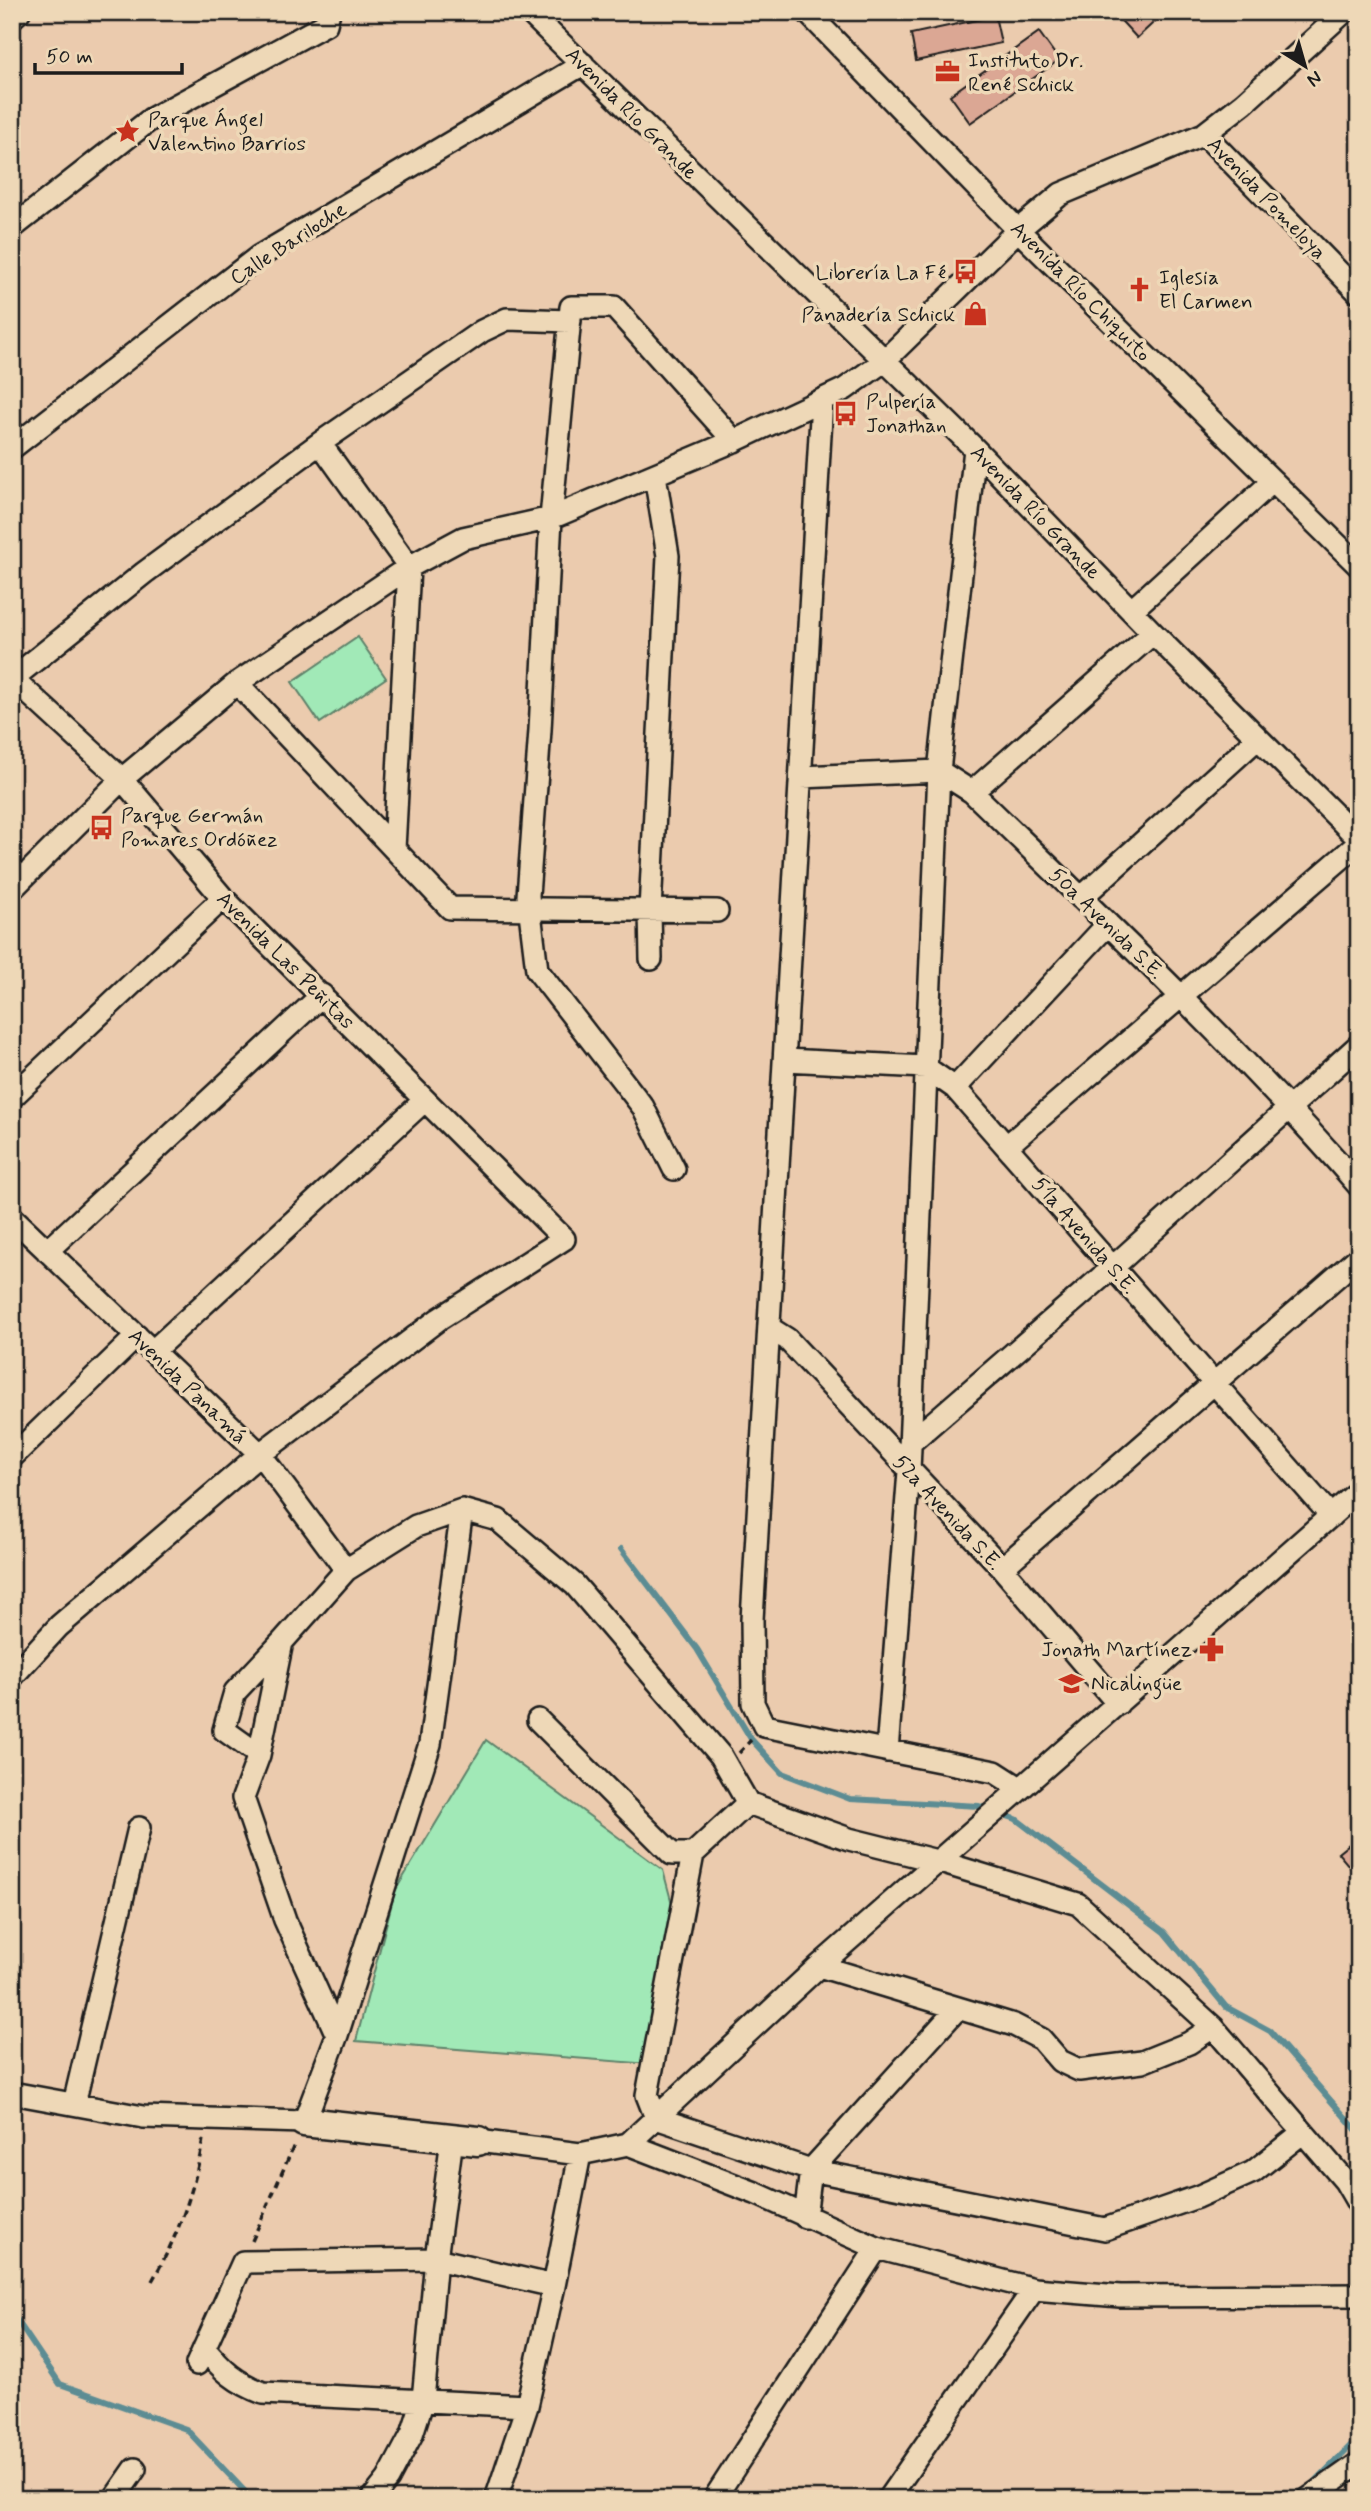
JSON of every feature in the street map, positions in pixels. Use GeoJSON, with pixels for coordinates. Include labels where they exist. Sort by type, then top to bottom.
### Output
{"type":"FeatureCollection","features":[{"type":"Feature","properties":{"kind":"street"},"geometry":{"type":"LineString","coordinates":[[12,18],[19,12]]}},
{"type":"Feature","properties":{"kind":"street"},"geometry":{"type":"LineString","coordinates":[[12,228],[151,118],[326,24],[329,12]]}},
{"type":"Feature","properties":{"kind":"street","name":"Avenida Río Grande"},"geometry":{"type":"LineString","coordinates":[[529,12],[975,449],[1359,841]]}},
{"type":"Feature","properties":{"kind":"street","name":"Avenida Río Chiquito"},"geometry":{"type":"LineString","coordinates":[[807,12],[1018,230],[1359,566]]}},
{"type":"Feature","properties":{"kind":"street"},"geometry":{"type":"LineString","coordinates":[[12,889],[122,779],[237,683],[409,567],[463,538],[551,518],[734,442],[845,389],[884,362],[1018,230],[1061,194],[1204,134],[1244,103],[1344,12]]}},
{"type":"Feature","properties":{"kind":"street","name":"Calle Bariloche"},"geometry":{"type":"LineString","coordinates":[[12,448],[258,257],[583,64]]}},
{"type":"Feature","properties":{"kind":"street","name":"Avenida Pomeloya"},"geometry":{"type":"LineString","coordinates":[[1204,134],[1359,293]]}},
{"type":"Feature","properties":{"kind":"street"},"geometry":{"type":"LineString","coordinates":[[674,1169],[643,1107],[537,970],[529,909],[551,518],[571,307],[614,307],[734,442]]}},
{"type":"Feature","properties":{"kind":"street"},"geometry":{"type":"LineString","coordinates":[[12,678],[144,573],[320,443],[482,331],[507,319],[570,321]]}},
{"type":"Feature","properties":{"kind":"street"},"geometry":{"type":"LineString","coordinates":[[822,400],[771,1329],[752,1620],[753,1703],[764,1726],[995,1772],[1020,1788]]}},
{"type":"Feature","properties":{"kind":"street"},"geometry":{"type":"LineString","coordinates":[[320,443],[409,567],[394,849]]}},
{"type":"Feature","properties":{"kind":"street"},"geometry":{"type":"LineString","coordinates":[[887,1751],[909,1471],[939,771],[975,449]]}},
{"type":"Feature","properties":{"kind":"street"},"geometry":{"type":"LineString","coordinates":[[651,959],[650,910],[668,556],[655,475]]}},
{"type":"Feature","properties":{"kind":"street"},"geometry":{"type":"LineString","coordinates":[[1132,610],[1273,481]]}},
{"type":"Feature","properties":{"kind":"street"},"geometry":{"type":"LineString","coordinates":[[972,792],[1153,633]]}},
{"type":"Feature","properties":{"kind":"street","name":"Avenida Las Peñitas"},"geometry":{"type":"LineString","coordinates":[[12,678],[122,779],[223,898],[564,1238],[439,1319],[260,1454]]}},
{"type":"Feature","properties":{"kind":"street"},"geometry":{"type":"LineString","coordinates":[[237,683],[450,908],[717,911]]}},
{"type":"Feature","properties":{"kind":"street"},"geometry":{"type":"LineString","coordinates":[[1081,898],[1258,738]]}},
{"type":"Feature","properties":{"kind":"street"},"geometry":{"type":"LineString","coordinates":[[801,777],[939,771]]}},
{"type":"Feature","properties":{"kind":"street","name":"50a Avenida S.E."},"geometry":{"type":"LineString","coordinates":[[939,771],[972,792],[1180,995],[1291,1108],[1359,1186]]}},
{"type":"Feature","properties":{"kind":"street"},"geometry":{"type":"LineString","coordinates":[[1007,1146],[1359,841]]}},
{"type":"Feature","properties":{"kind":"street"},"geometry":{"type":"LineString","coordinates":[[12,1097],[223,898]]}},
{"type":"Feature","properties":{"kind":"street"},"geometry":{"type":"LineString","coordinates":[[955,1088],[1108,924]]}},
{"type":"Feature","properties":{"kind":"street"},"geometry":{"type":"LineString","coordinates":[[47,1251],[322,995]]}},
{"type":"Feature","properties":{"kind":"street"},"geometry":{"type":"LineString","coordinates":[[910,1443],[1113,1267],[1359,1045]]}},
{"type":"Feature","properties":{"kind":"street"},"geometry":{"type":"LineString","coordinates":[[785,1060],[925,1067]]}},
{"type":"Feature","properties":{"kind":"street","name":"51a Avenida S.E."},"geometry":{"type":"LineString","coordinates":[[925,1067],[955,1088],[1331,1516]]}},
{"type":"Feature","properties":{"kind":"street"},"geometry":{"type":"LineString","coordinates":[[12,1457],[425,1100]]}},
{"type":"Feature","properties":{"kind":"street","name":"Avenida Panamá"},"geometry":{"type":"LineString","coordinates":[[16,1229],[47,1251],[260,1454],[346,1570]]}},
{"type":"Feature","properties":{"kind":"street"},"geometry":{"type":"LineString","coordinates":[[1002,1568],[1359,1256]]}},
{"type":"Feature","properties":{"kind":"street","name":"52a Avenida S.E."},"geometry":{"type":"LineString","coordinates":[[771,1329],[787,1339],[1002,1568],[1118,1704]]}},
{"type":"Feature","properties":{"kind":"street"},"geometry":{"type":"LineString","coordinates":[[12,1677],[59,1626],[260,1454]]}},
{"type":"Feature","properties":{"kind":"street"},"geometry":{"type":"LineString","coordinates":[[12,2093],[143,2117],[304,2122],[580,2154],[628,2144],[819,1966],[1359,1491]]}},
{"type":"Feature","properties":{"kind":"street"},"geometry":{"type":"LineString","coordinates":[[304,2122],[337,2035],[430,1744],[462,1510]]}},
{"type":"Feature","properties":{"kind":"street"},"geometry":{"type":"LineString","coordinates":[[259,1755],[224,1730],[235,1692],[346,1570],[416,1526],[462,1510],[498,1520],[575,1585],[721,1756],[748,1803],[849,1839],[937,1861],[1078,1904],[1213,2027],[1345,2181],[1359,2205]]}},
{"type":"Feature","properties":{"kind":"street"},"geometry":{"type":"LineString","coordinates":[[282,1642],[259,1755],[243,1798],[285,1920],[337,2035]]}},
{"type":"Feature","properties":{"kind":"street"},"geometry":{"type":"LineString","coordinates":[[538,1720],[672,1854],[693,1854]]}},
{"type":"Feature","properties":{"kind":"street"},"geometry":{"type":"LineString","coordinates":[[748,1803],[693,1854],[646,2095],[656,2118],[811,2170],[1105,2230],[1198,2197],[1254,2172],[1302,2133]]}},
{"type":"Feature","properties":{"kind":"street"},"geometry":{"type":"LineString","coordinates":[[74,2104],[139,1828]]}},
{"type":"Feature","properties":{"kind":"street"},"geometry":{"type":"LineString","coordinates":[[819,1966],[1014,2025],[1041,2039],[1060,2061],[1079,2070],[1142,2062],[1189,2043],[1213,2027]]}},
{"type":"Feature","properties":{"kind":"street"},"geometry":{"type":"LineString","coordinates":[[805,2217],[811,2170],[958,2008]]}},
{"type":"Feature","properties":{"kind":"street"},"geometry":{"type":"LineString","coordinates":[[372,2499],[388,2479],[412,2434],[423,2400],[436,2259],[465,2140]]}},
{"type":"Feature","properties":{"kind":"street"},"geometry":{"type":"LineString","coordinates":[[628,2144],[755,2193],[877,2249],[1034,2289],[1120,2296],[1359,2295]]}},
{"type":"Feature","properties":{"kind":"street"},"geometry":{"type":"LineString","coordinates":[[496,2499],[527,2406],[580,2154]]}},
{"type":"Feature","properties":{"kind":"street"},"geometry":{"type":"LineString","coordinates":[[714,2499],[877,2249]]}},
{"type":"Feature","properties":{"kind":"street"},"geometry":{"type":"LineString","coordinates":[[527,2406],[263,2393],[244,2385],[201,2356],[243,2262],[436,2259],[554,2286]]}},
{"type":"Feature","properties":{"kind":"street"},"geometry":{"type":"LineString","coordinates":[[888,2499],[1034,2289]]}},
{"type":"Feature","properties":{"kind":"street"},"geometry":{"type":"LineString","coordinates":[[1308,2499],[1359,2463]]}},
{"type":"Feature","properties":{"kind":"street"},"geometry":{"type":"LineString","coordinates":[[114,2499],[135,2469]]}},
{"type":"Feature","properties":{"kind":"path"},"geometry":{"type":"LineString","coordinates":[[727,1767],[764,1726]]}},
{"type":"Feature","properties":{"kind":"path"},"geometry":{"type":"LineString","coordinates":[[152,2281],[168,2254],[184,2211],[200,2160],[206,2118]]}},
{"type":"Feature","properties":{"kind":"path"},"geometry":{"type":"LineString","coordinates":[[243,2262],[304,2122]]}},
{"type":"Feature","properties":{"kind":"green space"},"geometry":{"type":"Polygon","coordinates":[[[358,637],[386,678],[320,723],[292,682],[358,637]]]}},
{"type":"Feature","properties":{"kind":"green space"},"geometry":{"type":"Polygon","coordinates":[[[486,1740],[663,1870],[677,1923],[650,2064],[356,2041],[395,1891],[486,1740]]]}},
{"type":"Feature","properties":{"kind":"building"},"geometry":{"type":"Polygon","coordinates":[[[1113,12],[1165,12],[1137,38],[1113,12]]]}},
{"type":"Feature","properties":{"kind":"building"},"geometry":{"type":"Polygon","coordinates":[[[995,16],[1001,43],[916,61],[911,34],[995,16]]]}},
{"type":"Feature","properties":{"kind":"building"},"geometry":{"type":"Polygon","coordinates":[[[1039,32],[1059,60],[970,123],[950,95],[1039,32]]]}},
{"type":"Feature","properties":{"kind":"building"},"geometry":{"type":"Polygon","coordinates":[[[1359,1836],[1359,1878],[1338,1853],[1359,1836]]]}},
{"type":"Feature","properties":{"kind":"waterway"},"geometry":{"type":"LineString","coordinates":[[621,1549],[697,1649],[751,1739],[782,1773],[850,1799],[979,1806],[991,1810]]}},
{"type":"Feature","properties":{"kind":"waterway"},"geometry":{"type":"LineString","coordinates":[[1001,1814],[1016,1819],[1164,1932],[1226,2007],[1270,2031],[1359,2133]]}},
{"type":"Feature","properties":{"kind":"waterway"},"geometry":{"type":"LineString","coordinates":[[12,2313],[60,2384],[186,2429],[252,2499]]}},
{"type":"Feature","properties":{"kind":"waterway"},"geometry":{"type":"LineString","coordinates":[[1298,2499],[1359,2437]]}},
{"type":"Feature","properties":{"kind":"place","name":"Instituto Dr. René Schick"},"geometry":{"type":"Point","coordinates":[948,72]}},
{"type":"Feature","properties":{"kind":"place","name":"Parque Ángel Valentino Barrios"},"geometry":{"type":"Point","coordinates":[128,131]}},
{"type":"Feature","properties":{"kind":"place","name":"Librería La Fé"},"geometry":{"type":"Point","coordinates":[966,272]}},
{"type":"Feature","properties":{"kind":"place","name":"Iglesia El Carmen"},"geometry":{"type":"Point","coordinates":[1139,289]}},
{"type":"Feature","properties":{"kind":"place","name":"Panadería Schick"},"geometry":{"type":"Point","coordinates":[975,314]}},
{"type":"Feature","properties":{"kind":"place","name":"Pulpería Jonathan"},"geometry":{"type":"Point","coordinates":[846,413]}},
{"type":"Feature","properties":{"kind":"place","name":"Parque Germán Pomares Ordóñez"},"geometry":{"type":"Point","coordinates":[101,827]}},
{"type":"Feature","properties":{"kind":"place","name":"Jonath Martínez"},"geometry":{"type":"Point","coordinates":[1212,1649]}},
{"type":"Feature","properties":{"kind":"place","name":"Nicalingüe"},"geometry":{"type":"Point","coordinates":[1071,1683]}}]}
